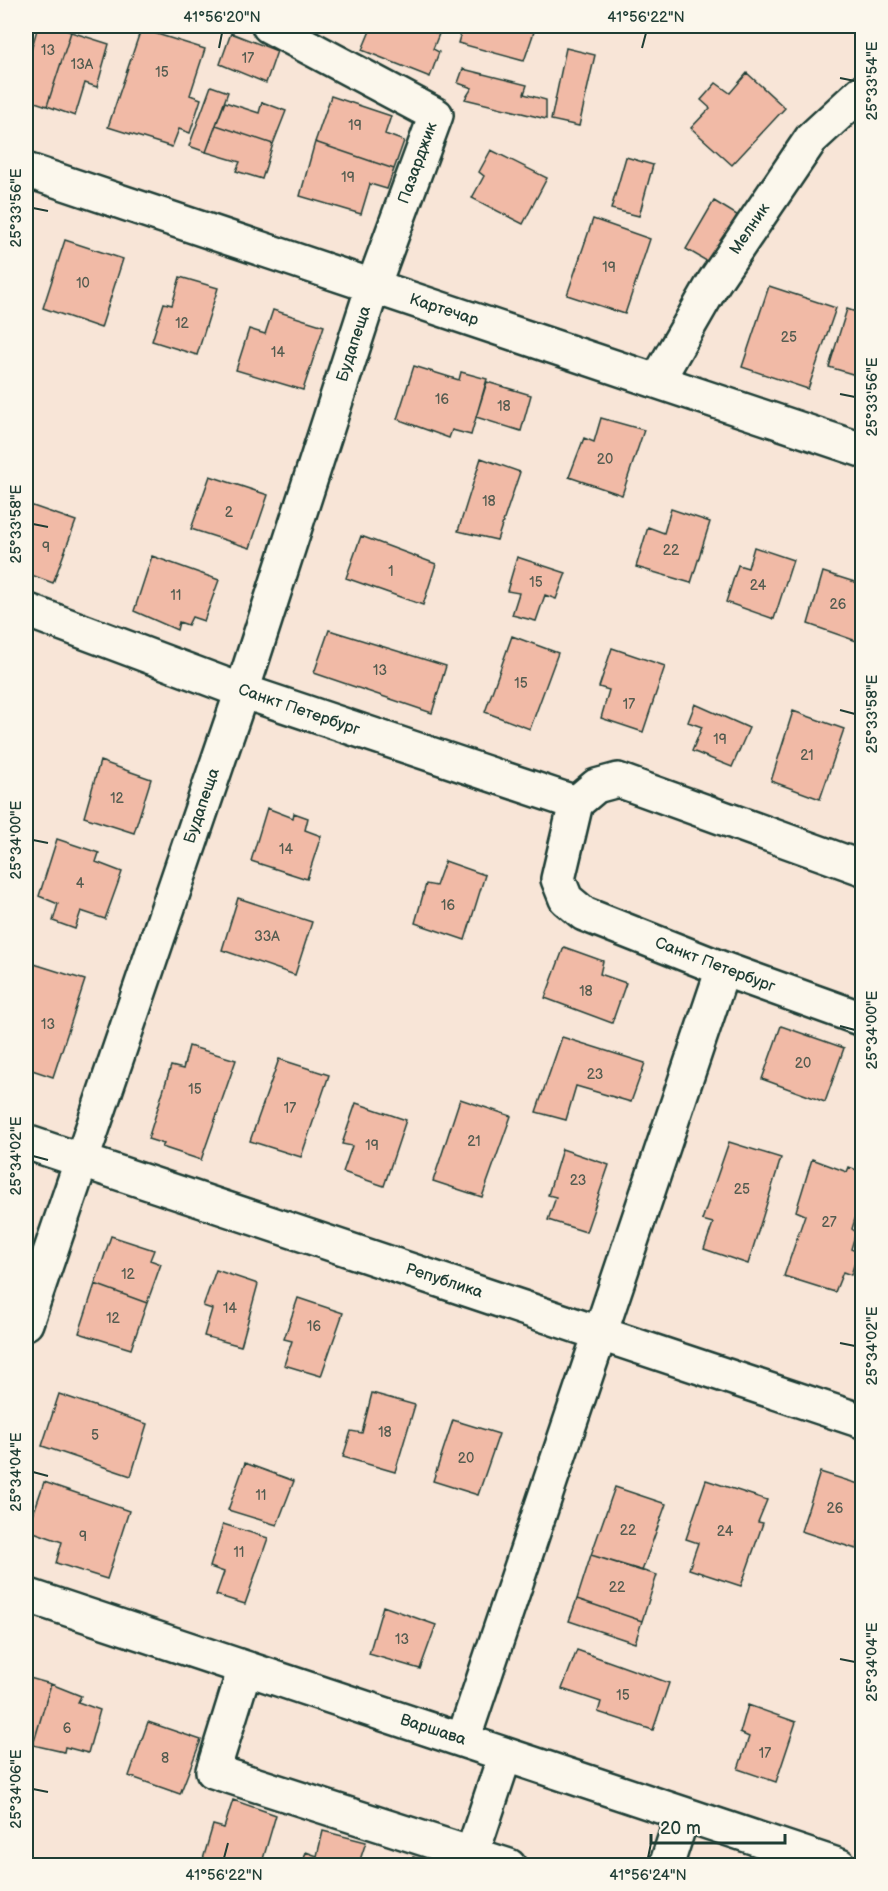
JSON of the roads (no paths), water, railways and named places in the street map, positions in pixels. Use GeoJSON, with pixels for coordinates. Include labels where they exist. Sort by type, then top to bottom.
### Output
{"type":"FeatureCollection","features":[{"type":"Feature","properties":{"kind":"street","name":"Пазарджик"},"geometry":{"type":"LineString","coordinates":[[269,26],[436,115],[373,286]]}},
{"type":"Feature","properties":{"kind":"street","name":"Мелник"},"geometry":{"type":"LineString","coordinates":[[657,381],[714,282],[810,139],[862,92]]}},
{"type":"Feature","properties":{"kind":"street","name":"Картечар"},"geometry":{"type":"LineString","coordinates":[[26,170],[862,450]]}},
{"type":"Feature","properties":{"kind":"street","name":"Будапеща"},"geometry":{"type":"LineString","coordinates":[[26,1323],[80,1159],[242,691],[373,286]]}},
{"type":"Feature","properties":{"kind":"street","name":"Санкт Петербург"},"geometry":{"type":"LineString","coordinates":[[26,610],[242,691],[576,803],[558,879],[566,899],[584,914],[723,969],[862,1019]]}},
{"type":"Feature","properties":{"kind":"street"},"geometry":{"type":"LineString","coordinates":[[576,803],[596,786],[618,780],[862,868]]}},
{"type":"Feature","properties":{"kind":"street"},"geometry":{"type":"LineString","coordinates":[[463,1740],[598,1333],[723,969]]}},
{"type":"Feature","properties":{"kind":"street","name":"Република"},"geometry":{"type":"LineString","coordinates":[[26,1142],[862,1421]]}},
{"type":"Feature","properties":{"kind":"street","name":"Варшава"},"geometry":{"type":"LineString","coordinates":[[26,1595],[840,1866]]}},
{"type":"Feature","properties":{"kind":"street"},"geometry":{"type":"LineString","coordinates":[[245,1668],[213,1772],[508,1866]]}},
{"type":"Feature","properties":{"kind":"street"},"geometry":{"type":"LineString","coordinates":[[472,1854],[505,1755]]}},
{"type":"Feature","properties":{"kind":"street"},"geometry":{"type":"LineString","coordinates":[[666,1866],[683,1814]]}}]}
